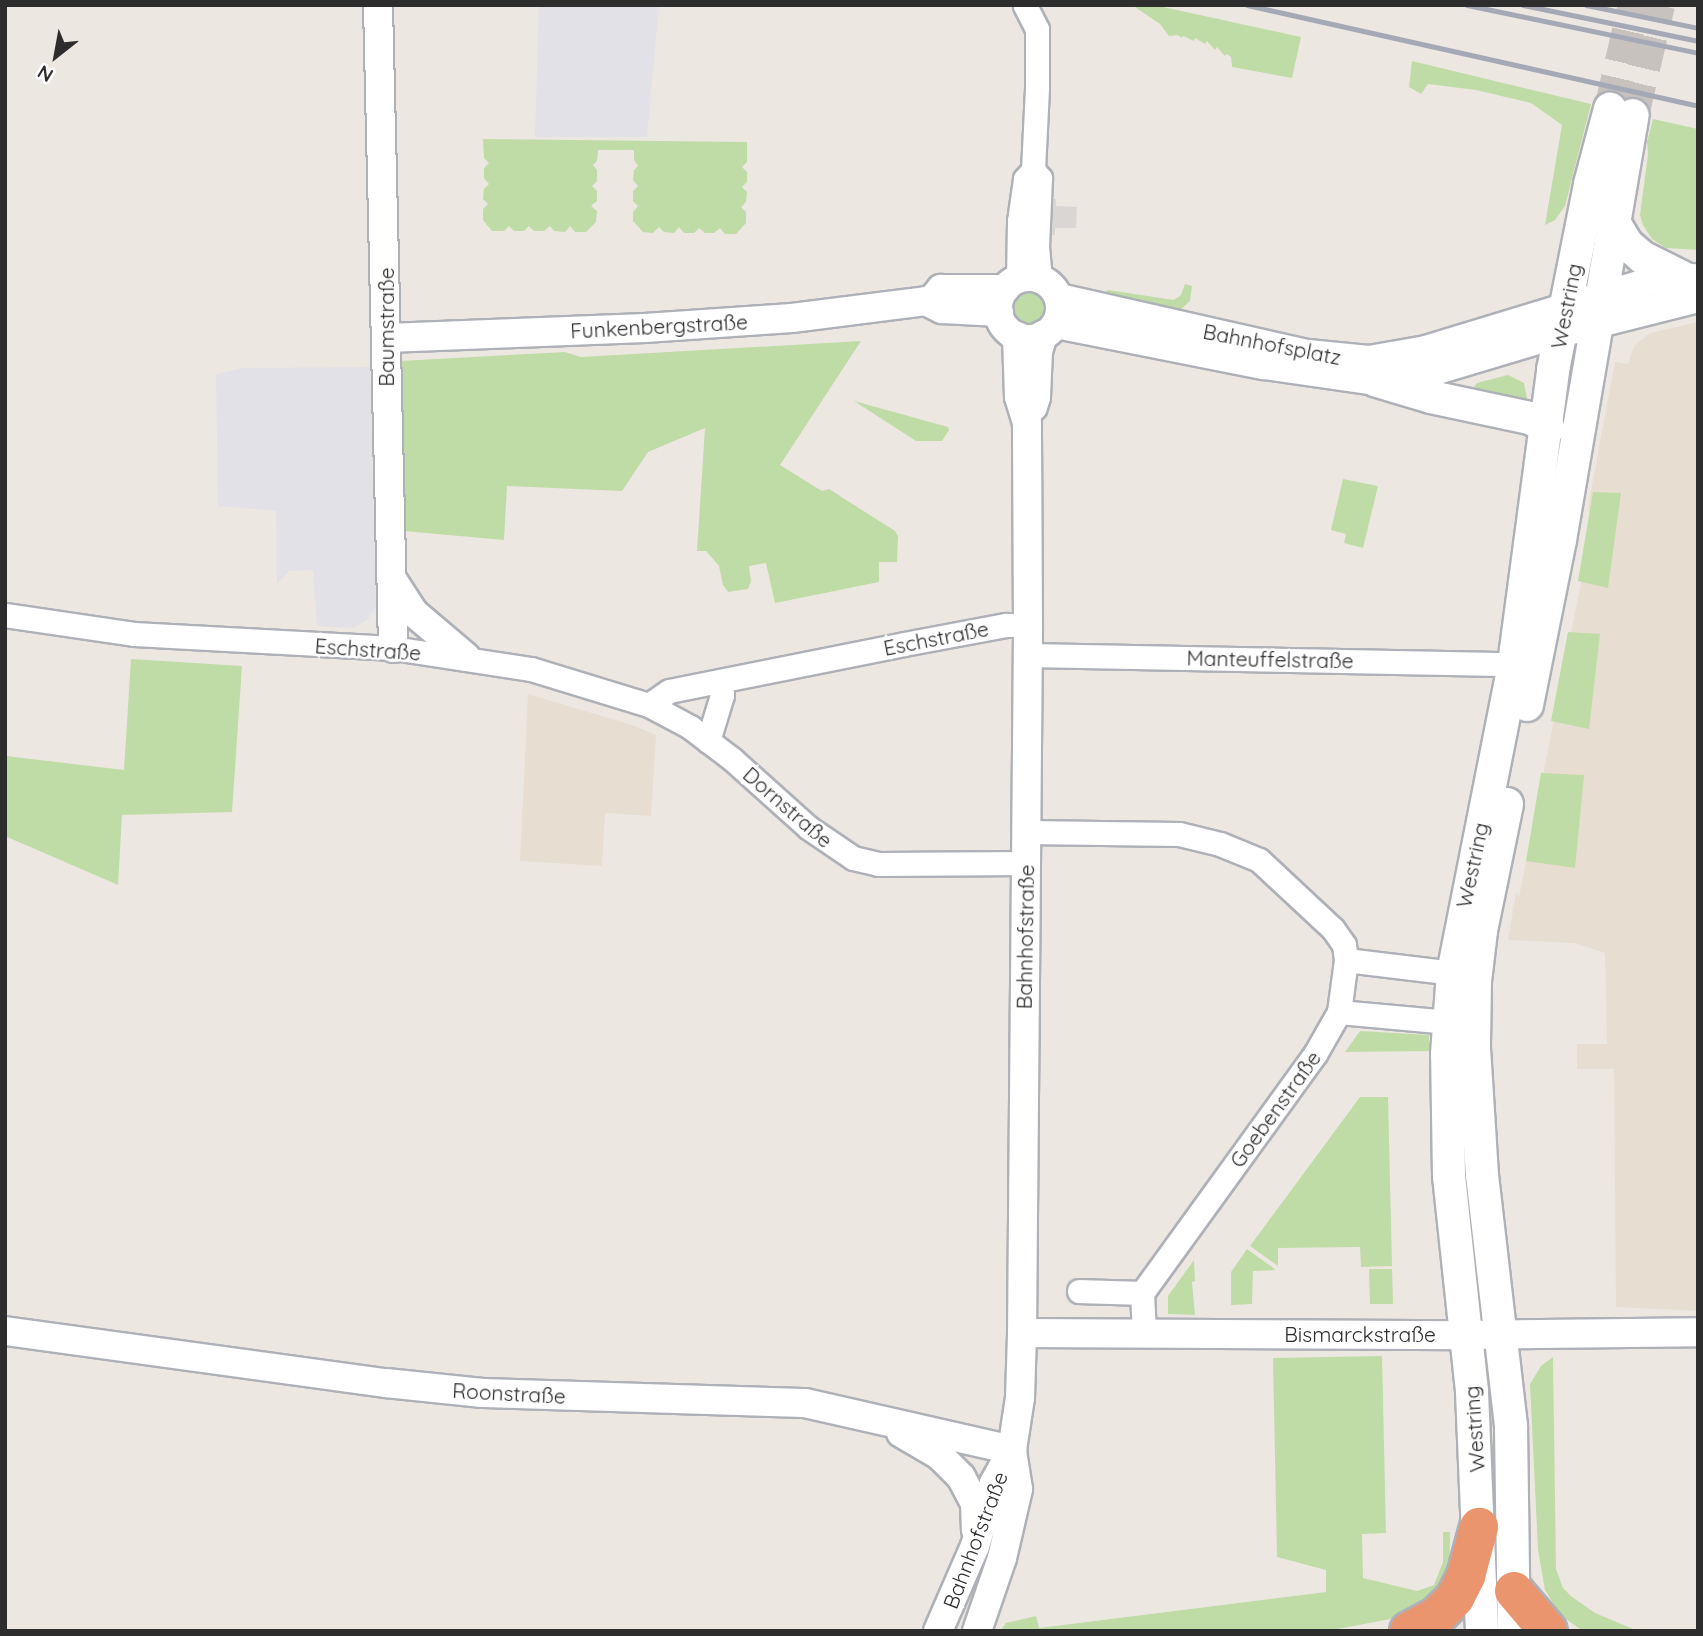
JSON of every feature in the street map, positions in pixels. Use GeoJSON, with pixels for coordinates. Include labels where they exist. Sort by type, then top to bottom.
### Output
{"type":"FeatureCollection","features":[{"type":"Feature","properties":{"kind":"highway"},"geometry":{"type":"LineString","coordinates":[[1409,1631],[1437,1616],[1455,1598],[1466,1576],[1479,1527]]}},
{"type":"Feature","properties":{"kind":"highway"},"geometry":{"type":"LineString","coordinates":[[1514,1591],[1548,1631]]}},
{"type":"Feature","properties":{"kind":"highway"},"geometry":{"type":"LineString","coordinates":[[1427,1631],[1434,1631]]}},
{"type":"Feature","properties":{"kind":"main road","name":"Westring"},"geometry":{"type":"LineString","coordinates":[[1482,1631],[1472,1391],[1449,1176],[1449,1022],[1453,973],[1514,664],[1562,320],[1590,184],[1622,112],[1615,224],[1555,567],[1481,931],[1475,981],[1476,1120],[1511,1427],[1514,1631]]}},
{"type":"Feature","properties":{"kind":"main road"},"geometry":{"type":"LineString","coordinates":[[1615,224],[1624,239],[1642,257],[1693,284]]}},
{"type":"Feature","properties":{"kind":"main road"},"geometry":{"type":"LineString","coordinates":[[1377,381],[1431,397],[1530,418],[1548,428]]}},
{"type":"Feature","properties":{"kind":"street","name":"Baumstraße"},"geometry":{"type":"LineString","coordinates":[[378,5],[393,649]]}},
{"type":"Feature","properties":{"kind":"street","name":"Bahnhofstraße"},"geometry":{"type":"LineString","coordinates":[[980,1621],[1002,1558],[1018,1489],[1012,1450],[1020,1398],[1022,1333],[1028,625],[1027,423],[1036,397],[1038,352],[1030,306],[1037,246],[1040,178],[1033,170],[1037,29],[1026,5]]}},
{"type":"Feature","properties":{"kind":"street"},"geometry":{"type":"LineString","coordinates":[[1562,320],[1693,284]]}},
{"type":"Feature","properties":{"kind":"street","name":"Funkenbergstraße"},"geometry":{"type":"LineString","coordinates":[[387,338],[659,327],[792,318],[931,301],[943,309],[1030,306]]}},
{"type":"Feature","properties":{"kind":"street","name":"Bahnhofsplatz"},"geometry":{"type":"LineString","coordinates":[[1030,306],[1308,354],[1353,359],[1408,355],[1562,320]]}},
{"type":"Feature","properties":{"kind":"street","name":"Bahnhofsplatz"},"geometry":{"type":"LineString","coordinates":[[1030,306],[1264,365],[1377,381],[1437,370],[1562,320]]}},
{"type":"Feature","properties":{"kind":"street"},"geometry":{"type":"LineString","coordinates":[[390,576],[414,613],[466,657]]}},
{"type":"Feature","properties":{"kind":"street","name":"Eschstraße"},"geometry":{"type":"LineString","coordinates":[[5,615],[134,635],[393,649],[466,657],[559,676],[649,705],[669,691],[1006,625],[1028,625]]}},
{"type":"Feature","properties":{"kind":"street","name":"Manteuffelstraße"},"geometry":{"type":"LineString","coordinates":[[1027,655],[1514,664]]}},
{"type":"Feature","properties":{"kind":"street"},"geometry":{"type":"LineString","coordinates":[[708,741],[722,695],[720,681]]}},
{"type":"Feature","properties":{"kind":"street","name":"Dornstraße"},"geometry":{"type":"LineString","coordinates":[[649,705],[708,741],[808,828],[853,858],[878,864],[1026,863]]}},
{"type":"Feature","properties":{"kind":"street"},"geometry":{"type":"LineString","coordinates":[[1026,832],[1179,834],[1220,844],[1259,860],[1333,929],[1344,945],[1346,960],[1339,1012],[1449,1022]]}},
{"type":"Feature","properties":{"kind":"street"},"geometry":{"type":"LineString","coordinates":[[1346,960],[1453,973]]}},
{"type":"Feature","properties":{"kind":"street","name":"Goebenstraße"},"geometry":{"type":"LineString","coordinates":[[1142,1293],[1315,1054],[1339,1012]]}},
{"type":"Feature","properties":{"kind":"street"},"geometry":{"type":"LineString","coordinates":[[1079,1291],[1142,1293],[1144,1333]]}},
{"type":"Feature","properties":{"kind":"street","name":"Roonstraße"},"geometry":{"type":"LineString","coordinates":[[5,1331],[408,1386],[541,1396],[805,1403],[1012,1450]]}},
{"type":"Feature","properties":{"kind":"street","name":"Bismarckstraße"},"geometry":{"type":"LineString","coordinates":[[1022,1333],[1465,1335],[1698,1332]]}},
{"type":"Feature","properties":{"kind":"street"},"geometry":{"type":"LineString","coordinates":[[883,1419],[939,1455],[961,1477],[975,1503],[975,1546]]}},
{"type":"Feature","properties":{"kind":"street","name":"Bahnhofstraße"},"geometry":{"type":"LineString","coordinates":[[938,1631],[975,1546],[994,1483],[1012,1450]]}},
{"type":"Feature","properties":{"kind":"street"},"geometry":{"type":"LineString","coordinates":[[956,1590],[980,1621]]}},
{"type":"Feature","properties":{"kind":"shaded area"},"geometry":{"type":"Polygon","coordinates":[[[539,5],[659,5],[647,137],[535,137],[539,5]]]}},
{"type":"Feature","properties":{"kind":"shaded area"},"geometry":{"type":"Polygon","coordinates":[[[1038,198],[1056,199],[1056,206],[1077,207],[1076,228],[1055,228],[1055,235],[1036,234],[1038,198]]]}},
{"type":"Feature","properties":{"kind":"shaded area"},"geometry":{"type":"Polygon","coordinates":[[[1698,322],[1698,1311],[1616,1307],[1614,1069],[1577,1069],[1577,1044],[1607,1044],[1605,953],[1574,943],[1508,940],[1516,893],[1519,897],[1588,547],[1589,501],[1615,362],[1628,364],[1634,346],[1650,333],[1698,322]]]}},
{"type":"Feature","properties":{"kind":"shaded area"},"geometry":{"type":"Polygon","coordinates":[[[370,367],[376,607],[367,620],[353,628],[317,626],[313,570],[289,571],[277,584],[276,511],[218,506],[216,374],[244,368],[370,367]]]}},
{"type":"Feature","properties":{"kind":"shaded area"},"geometry":{"type":"Polygon","coordinates":[[[528,694],[632,725],[656,735],[651,816],[605,813],[602,866],[520,861],[528,694]]]}},
{"type":"Feature","properties":{"kind":"green space"},"geometry":{"type":"Polygon","coordinates":[[[1132,5],[1154,5],[1301,37],[1292,78],[1232,67],[1231,57],[1227,54],[1225,56],[1217,47],[1215,50],[1207,41],[1205,44],[1195,38],[1194,41],[1178,35],[1169,36],[1160,24],[1132,5]]]}},
{"type":"Feature","properties":{"kind":"green space"},"geometry":{"type":"Polygon","coordinates":[[[1412,61],[1591,104],[1565,206],[1555,220],[1545,225],[1562,125],[1531,103],[1476,90],[1428,84],[1421,94],[1409,87],[1412,61]]]}},
{"type":"Feature","properties":{"kind":"green space"},"geometry":{"type":"Polygon","coordinates":[[[1653,119],[1698,129],[1698,250],[1666,248],[1652,239],[1643,225],[1640,215],[1648,154],[1647,142],[1653,119]]]}},
{"type":"Feature","properties":{"kind":"green space"},"geometry":{"type":"Polygon","coordinates":[[[483,139],[747,142],[747,162],[742,167],[747,172],[747,182],[742,187],[747,192],[746,202],[741,207],[746,212],[746,223],[736,234],[725,234],[720,228],[714,233],[705,233],[699,228],[694,233],[684,233],[679,227],[674,233],[664,232],[659,227],[653,233],[643,232],[633,221],[633,212],[638,206],[633,201],[633,191],[638,186],[633,180],[634,170],[638,166],[634,160],[634,150],[598,150],[597,161],[593,165],[597,170],[597,181],[592,186],[597,191],[597,201],[591,206],[597,211],[596,222],[586,232],[575,232],[570,226],[565,232],[554,231],[550,226],[544,231],[534,231],[529,226],[524,231],[514,231],[509,226],[504,231],[492,231],[483,220],[483,209],[488,204],[483,199],[484,189],[489,184],[484,178],[484,168],[489,163],[484,158],[483,139]]]}},
{"type":"Feature","properties":{"kind":"green space"},"geometry":{"type":"Polygon","coordinates":[[[1185,284],[1192,286],[1190,301],[1178,312],[1100,296],[1108,290],[1174,300],[1181,295],[1185,284]]]}},
{"type":"Feature","properties":{"kind":"green space"},"geometry":{"type":"Polygon","coordinates":[[[1028,289],[1041,294],[1046,307],[1041,320],[1028,325],[1015,320],[1010,307],[1015,294],[1028,289]]]}},
{"type":"Feature","properties":{"kind":"green space"},"geometry":{"type":"Polygon","coordinates":[[[861,341],[780,465],[822,491],[829,489],[895,531],[898,536],[897,562],[879,562],[879,582],[775,603],[766,563],[749,566],[751,581],[748,589],[728,592],[723,585],[719,566],[706,551],[697,551],[705,428],[648,452],[622,491],[507,486],[504,540],[404,531],[400,361],[565,352],[581,357],[861,341]]]}},
{"type":"Feature","properties":{"kind":"green space"},"geometry":{"type":"Polygon","coordinates":[[[1508,375],[1524,383],[1529,409],[1519,399],[1473,389],[1477,383],[1508,375]]]}},
{"type":"Feature","properties":{"kind":"green space"},"geometry":{"type":"Polygon","coordinates":[[[854,401],[948,427],[949,430],[942,441],[916,441],[854,401]]]}},
{"type":"Feature","properties":{"kind":"green space"},"geometry":{"type":"Polygon","coordinates":[[[1343,479],[1378,486],[1363,548],[1344,543],[1346,534],[1331,530],[1343,479]]]}},
{"type":"Feature","properties":{"kind":"green space"},"geometry":{"type":"Polygon","coordinates":[[[1593,492],[1621,493],[1608,588],[1578,581],[1593,492]]]}},
{"type":"Feature","properties":{"kind":"green space"},"geometry":{"type":"Polygon","coordinates":[[[1568,632],[1600,634],[1589,729],[1551,721],[1568,632]]]}},
{"type":"Feature","properties":{"kind":"green space"},"geometry":{"type":"Polygon","coordinates":[[[131,659],[242,666],[232,812],[122,815],[118,885],[5,836],[5,765],[6,756],[124,770],[131,659]]]}},
{"type":"Feature","properties":{"kind":"green space"},"geometry":{"type":"Polygon","coordinates":[[[1541,773],[1584,775],[1575,868],[1526,861],[1541,773]]]}},
{"type":"Feature","properties":{"kind":"green space"},"geometry":{"type":"Polygon","coordinates":[[[1360,1031],[1429,1035],[1429,1051],[1345,1052],[1360,1031]]]}},
{"type":"Feature","properties":{"kind":"green space"},"geometry":{"type":"Polygon","coordinates":[[[1360,1097],[1388,1097],[1392,1266],[1361,1267],[1360,1247],[1278,1248],[1278,1266],[1250,1246],[1360,1097]]]}},
{"type":"Feature","properties":{"kind":"green space"},"geometry":{"type":"Polygon","coordinates":[[[1247,1249],[1276,1270],[1253,1271],[1252,1304],[1231,1305],[1231,1272],[1247,1249]]]}},
{"type":"Feature","properties":{"kind":"green space"},"geometry":{"type":"Polygon","coordinates":[[[1194,1260],[1195,1281],[1192,1282],[1195,1315],[1168,1314],[1168,1296],[1194,1260]]]}},
{"type":"Feature","properties":{"kind":"green space"},"geometry":{"type":"Polygon","coordinates":[[[1369,1269],[1392,1269],[1393,1304],[1370,1304],[1369,1269]]]}},
{"type":"Feature","properties":{"kind":"green space"},"geometry":{"type":"Polygon","coordinates":[[[1382,1356],[1386,1533],[1362,1534],[1363,1578],[1417,1591],[1434,1585],[1443,1562],[1443,1532],[1450,1532],[1449,1578],[1417,1614],[1327,1631],[1000,1631],[1006,1623],[1036,1616],[1039,1628],[1326,1592],[1326,1570],[1277,1557],[1273,1358],[1382,1356]]]}},
{"type":"Feature","properties":{"kind":"green space"},"geometry":{"type":"Polygon","coordinates":[[[1553,1357],[1556,1569],[1563,1588],[1571,1596],[1595,1613],[1638,1631],[1583,1631],[1560,1615],[1545,1590],[1538,1550],[1530,1384],[1541,1366],[1553,1357]]]}},
{"type":"Feature","properties":{"kind":"green space"},"geometry":{"type":"Polygon","coordinates":[[[1490,1399],[1504,1628],[1502,1631],[1495,1631],[1482,1400],[1490,1399]]]}},
{"type":"Feature","properties":{"kind":"tunnel"},"geometry":{"type":"LineString","coordinates":[[1610,109],[1634,5]]}},
{"type":"Feature","properties":{"kind":"tunnel"},"geometry":{"type":"LineString","coordinates":[[1633,115],[1659,5]]}},
{"type":"Feature","properties":{"kind":"railway"},"geometry":{"type":"LineString","coordinates":[[1247,5],[1698,106]]}},
{"type":"Feature","properties":{"kind":"railway"},"geometry":{"type":"LineString","coordinates":[[1467,5],[1698,53]]}},
{"type":"Feature","properties":{"kind":"railway"},"geometry":{"type":"LineString","coordinates":[[1523,5],[1698,41]]}},
{"type":"Feature","properties":{"kind":"railway"},"geometry":{"type":"LineString","coordinates":[[1586,5],[1698,28]]}}]}
